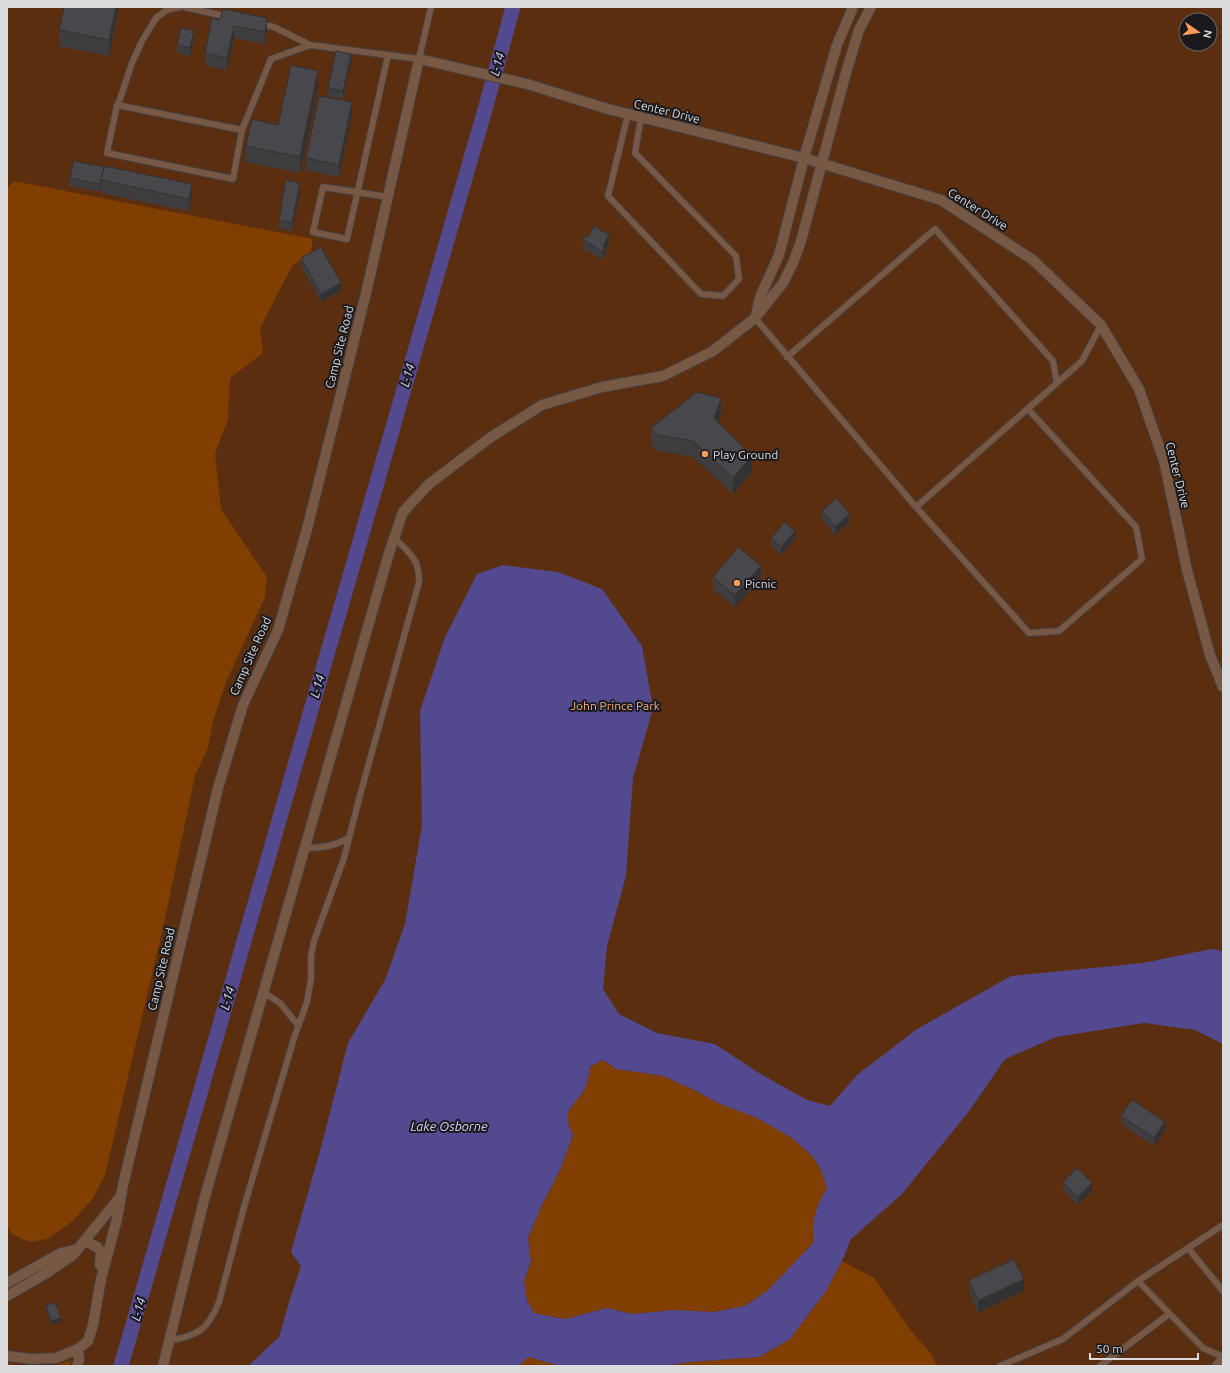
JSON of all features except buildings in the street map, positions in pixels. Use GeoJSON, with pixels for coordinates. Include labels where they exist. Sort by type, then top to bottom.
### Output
{"type":"FeatureCollection","features":[{"type":"Feature","properties":{"kind":"street"},"geometry":{"type":"LineString","coordinates":[[755,318],[760,297],[779,255],[804,158],[837,45],[853,7]]}},
{"type":"Feature","properties":{"kind":"street"},"geometry":{"type":"LineString","coordinates":[[163,1366],[204,1200],[304,848],[394,538],[403,512],[430,484],[491,437],[542,405],[602,388],[663,376],[713,352],[755,318],[783,283],[801,242],[847,69],[859,30],[871,7]]}},
{"type":"Feature","properties":{"kind":"street","name":"Center Drive"},"geometry":{"type":"LineString","coordinates":[[419,59],[527,84],[641,118],[804,158],[941,200],[1033,260],[1101,325],[1139,389],[1164,461],[1188,577],[1210,655],[1223,687]]}},
{"type":"Feature","properties":{"kind":"street","name":"Camp Site Road"},"geometry":{"type":"LineString","coordinates":[[7,1296],[73,1255],[120,1197],[218,788],[243,705],[278,630],[299,558],[363,304],[419,59]]}},
{"type":"Feature","properties":{"kind":"street"},"geometry":{"type":"LineString","coordinates":[[7,1356],[32,1359],[56,1358],[78,1349],[88,1341],[94,1326],[102,1279],[117,1219],[120,1197]]}},
{"type":"Feature","properties":{"kind":"street"},"geometry":{"type":"LineString","coordinates":[[85,1241],[97,1247],[101,1252],[101,1263],[98,1276],[102,1279]]}},
{"type":"Feature","properties":{"kind":"street"},"geometry":{"type":"LineString","coordinates":[[7,1283],[61,1253],[78,1249]]}},
{"type":"Feature","properties":{"kind":"street"},"geometry":{"type":"LineString","coordinates":[[77,1366],[80,1360],[78,1349]]}},
{"type":"Feature","properties":{"kind":"street"},"geometry":{"type":"LineString","coordinates":[[1217,1366],[1223,1358]]}},
{"type":"Feature","properties":{"kind":"lane"},"geometry":{"type":"LineString","coordinates":[[180,7],[167,10],[156,18],[142,41],[118,105],[107,153],[233,179],[242,130],[272,59],[310,45]]}},
{"type":"Feature","properties":{"kind":"lane"},"geometry":{"type":"LineString","coordinates":[[184,7],[236,19]]}},
{"type":"Feature","properties":{"kind":"lane"},"geometry":{"type":"LineString","coordinates":[[252,22],[274,27],[310,45],[419,59],[431,7]]}},
{"type":"Feature","properties":{"kind":"lane"},"geometry":{"type":"LineString","coordinates":[[388,56],[358,192],[347,239],[313,232],[323,187],[358,192],[388,197]]}},
{"type":"Feature","properties":{"kind":"lane"},"geometry":{"type":"LineString","coordinates":[[118,105],[242,130]]}},
{"type":"Feature","properties":{"kind":"lane"},"geometry":{"type":"LineString","coordinates":[[628,114],[608,196],[701,294],[723,296],[739,279],[736,256],[635,153],[641,118]]}},
{"type":"Feature","properties":{"kind":"lane"},"geometry":{"type":"LineString","coordinates":[[787,357],[935,229],[1053,361],[1057,383]]}},
{"type":"Feature","properties":{"kind":"lane"},"geometry":{"type":"LineString","coordinates":[[755,318],[916,507],[1029,633],[1059,631],[1142,559],[1136,527],[1028,409]]}},
{"type":"Feature","properties":{"kind":"lane"},"geometry":{"type":"LineString","coordinates":[[916,507],[1082,361],[1101,325]]}},
{"type":"Feature","properties":{"kind":"lane"},"geometry":{"type":"LineString","coordinates":[[169,1341],[196,1333],[204,1328],[214,1315],[298,1025],[310,990],[310,956],[314,941],[350,838],[359,799],[419,582],[420,573],[414,558],[394,538]]}},
{"type":"Feature","properties":{"kind":"lane"},"geometry":{"type":"LineString","coordinates":[[304,848],[324,848],[350,838]]}},
{"type":"Feature","properties":{"kind":"lane"},"geometry":{"type":"LineString","coordinates":[[263,992],[280,1003],[298,1025]]}},
{"type":"Feature","properties":{"kind":"lane"},"geometry":{"type":"LineString","coordinates":[[1000,1366],[1063,1339],[1138,1281],[1223,1225]]}},
{"type":"Feature","properties":{"kind":"lane"},"geometry":{"type":"LineString","coordinates":[[1188,1248],[1223,1291]]}},
{"type":"Feature","properties":{"kind":"lane"},"geometry":{"type":"LineString","coordinates":[[1217,1284],[1223,1279]]}},
{"type":"Feature","properties":{"kind":"lane"},"geometry":{"type":"LineString","coordinates":[[1138,1281],[1203,1348],[1223,1358]]}},
{"type":"Feature","properties":{"kind":"lane"},"geometry":{"type":"LineString","coordinates":[[1100,1366],[1169,1314]]}},
{"type":"Feature","properties":{"kind":"green space","name":"John Prince Park"},"geometry":{"type":"Polygon","coordinates":[[[7,7],[1223,7],[1223,1366],[7,1366],[7,7]]]}},
{"type":"Feature","properties":{"kind":"shaded area"},"geometry":{"type":"Polygon","coordinates":[[[14,181],[313,239],[311,252],[292,266],[260,328],[263,353],[230,378],[228,419],[215,454],[221,509],[267,577],[265,597],[226,682],[213,721],[208,748],[195,776],[165,919],[105,1175],[93,1198],[73,1221],[47,1239],[30,1242],[11,1234],[7,1224],[7,188],[14,181]]]}},
{"type":"Feature","properties":{"kind":"shaded area"},"geometry":{"type":"Polygon","coordinates":[[[603,1060],[616,1069],[663,1076],[720,1104],[755,1117],[792,1138],[813,1157],[821,1170],[827,1188],[819,1202],[815,1214],[813,1243],[768,1290],[745,1306],[713,1312],[674,1310],[632,1314],[607,1308],[565,1319],[534,1313],[527,1301],[524,1281],[531,1261],[528,1238],[542,1205],[560,1170],[573,1135],[568,1114],[585,1087],[591,1066],[603,1060]]]}},
{"type":"Feature","properties":{"kind":"shaded area"},"geometry":{"type":"Polygon","coordinates":[[[842,1261],[874,1278],[912,1332],[932,1355],[937,1366],[665,1366],[690,1362],[759,1357],[790,1339],[826,1291],[842,1261]]]}},
{"type":"Feature","properties":{"kind":"shaded area"},"geometry":{"type":"Polygon","coordinates":[[[528,1357],[561,1366],[519,1366],[528,1357]]]}},
{"type":"Feature","properties":{"kind":"shaded area"},"geometry":{"type":"Polygon","coordinates":[[[71,1361],[69,1366],[41,1366],[55,1365],[71,1361]]]}},
{"type":"Feature","properties":{"kind":"shaded area"},"geometry":{"type":"Polygon","coordinates":[[[7,1363],[15,1365],[29,1366],[7,1366],[7,1363]]]}},
{"type":"Feature","properties":{"kind":"water","name":"Lake Osborne"},"geometry":{"type":"Polygon","coordinates":[[[503,565],[558,572],[602,589],[642,646],[653,708],[633,778],[626,876],[607,946],[603,989],[619,1014],[657,1033],[715,1044],[759,1073],[807,1100],[830,1106],[857,1075],[917,1029],[1011,976],[1143,963],[1211,949],[1223,951],[1223,1044],[1195,1030],[1144,1023],[1056,1037],[1005,1059],[970,1110],[902,1194],[851,1239],[842,1261],[826,1291],[790,1339],[759,1357],[690,1362],[665,1366],[561,1366],[528,1357],[519,1366],[248,1366],[279,1337],[301,1266],[291,1252],[320,1151],[348,1043],[385,980],[405,924],[422,825],[420,711],[445,637],[477,574],[503,565]],[[603,1060],[591,1066],[585,1087],[568,1114],[573,1135],[560,1170],[542,1205],[528,1238],[531,1261],[524,1281],[527,1301],[534,1313],[565,1319],[607,1308],[632,1314],[674,1310],[713,1312],[745,1306],[768,1290],[813,1243],[815,1214],[819,1202],[827,1188],[821,1170],[813,1157],[792,1138],[755,1117],[720,1104],[663,1076],[616,1069],[603,1060]]]}},
{"type":"Feature","properties":{"kind":"waterway","name":"L-14"},"geometry":{"type":"LineString","coordinates":[[121,1366],[486,106],[513,7]]}},
{"type":"Feature","properties":{"kind":"place","name":"Play Ground"},"geometry":{"type":"Point","coordinates":[705,454]}},
{"type":"Feature","properties":{"kind":"place","name":"Picnic"},"geometry":{"type":"Point","coordinates":[737,583]}}]}
